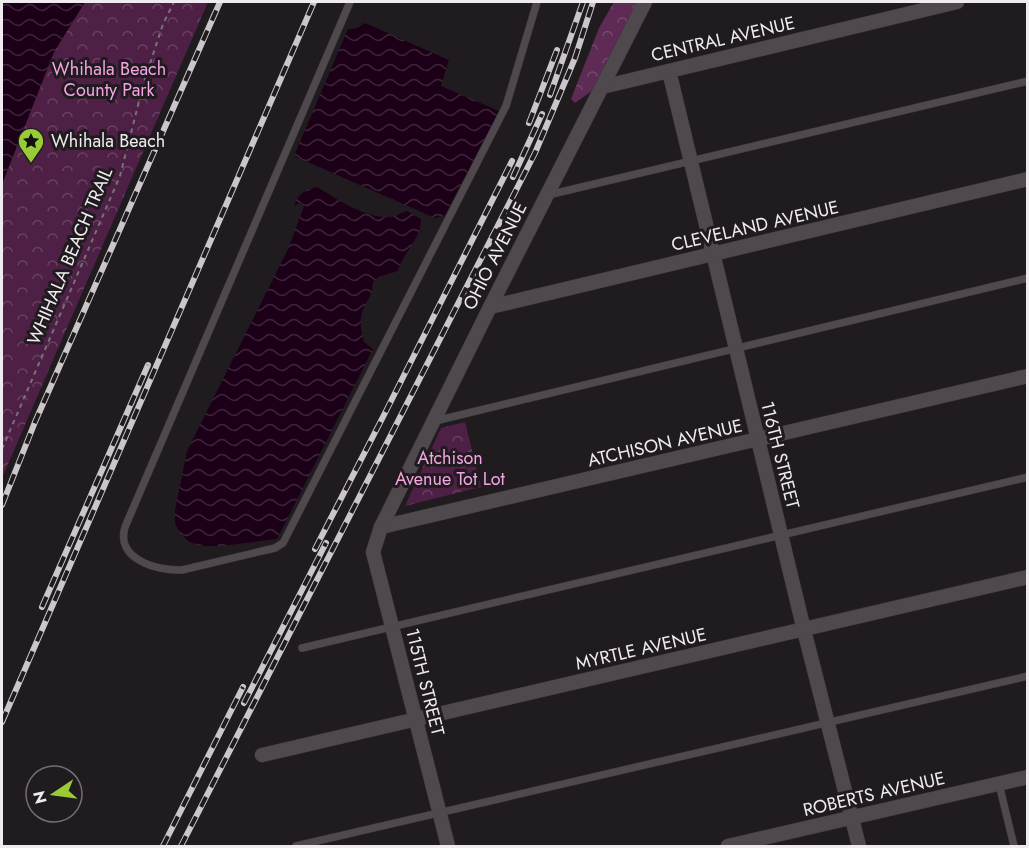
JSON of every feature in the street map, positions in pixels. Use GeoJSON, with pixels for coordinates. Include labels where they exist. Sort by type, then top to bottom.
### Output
{"type":"FeatureCollection","features":[{"type":"Feature","properties":{"kind":"street","name":"OHIO AVENUE"},"geometry":{"type":"LineString","coordinates":[[381,527],[645,2]]}},
{"type":"Feature","properties":{"kind":"street","name":"CENTRAL AVENUE"},"geometry":{"type":"LineString","coordinates":[[602,87],[957,2]]}},
{"type":"Feature","properties":{"kind":"street","name":"116TH STREET"},"geometry":{"type":"LineString","coordinates":[[669,71],[804,630],[859,846]]}},
{"type":"Feature","properties":{"kind":"street","name":"CLEVELAND AVENUE"},"geometry":{"type":"LineString","coordinates":[[490,307],[1028,179]]}},
{"type":"Feature","properties":{"kind":"street","name":"ATCHISON AVENUE"},"geometry":{"type":"LineString","coordinates":[[381,527],[1028,376]]}},
{"type":"Feature","properties":{"kind":"street","name":"115TH STREET"},"geometry":{"type":"LineString","coordinates":[[381,527],[373,552],[448,846]]}},
{"type":"Feature","properties":{"kind":"street","name":"MYRTLE AVENUE"},"geometry":{"type":"LineString","coordinates":[[262,755],[1028,577]]}},
{"type":"Feature","properties":{"kind":"street","name":"ROBERTS AVENUE"},"geometry":{"type":"LineString","coordinates":[[728,846],[1028,777]]}},
{"type":"Feature","properties":{"kind":"lane"},"geometry":{"type":"LineString","coordinates":[[350,2],[124,526],[122,535],[128,553],[139,561],[170,571],[182,570],[275,548],[283,543],[506,106],[537,2]]}},
{"type":"Feature","properties":{"kind":"lane"},"geometry":{"type":"LineString","coordinates":[[546,196],[1028,81]]}},
{"type":"Feature","properties":{"kind":"lane"},"geometry":{"type":"LineString","coordinates":[[433,421],[1028,278]]}},
{"type":"Feature","properties":{"kind":"lane"},"geometry":{"type":"LineString","coordinates":[[302,648],[1028,477]]}},
{"type":"Feature","properties":{"kind":"lane"},"geometry":{"type":"LineString","coordinates":[[296,846],[1028,676]]}},
{"type":"Feature","properties":{"kind":"lane"},"geometry":{"type":"LineString","coordinates":[[999,784],[1014,846]]}},
{"type":"Feature","properties":{"kind":"path","name":"WHIHALA BEACH TRAIL"},"geometry":{"type":"LineString","coordinates":[[2,449],[120,176],[142,91],[163,24],[174,2]]}},
{"type":"Feature","properties":{"kind":"path"},"geometry":{"type":"LineString","coordinates":[[163,24],[168,25]]}},
{"type":"Feature","properties":{"kind":"green space","name":"Whihala Beach County Park"},"geometry":{"type":"Polygon","coordinates":[[[85,2],[208,2],[2,478],[2,184],[54,52],[85,2]]]}},
{"type":"Feature","properties":{"kind":"green space"},"geometry":{"type":"Polygon","coordinates":[[[614,2],[641,2],[596,88],[575,103],[571,99],[599,28],[614,2]]]}},
{"type":"Feature","properties":{"kind":"green space","name":"Atchison Avenue Tot Lot"},"geometry":{"type":"Polygon","coordinates":[[[465,422],[481,487],[405,506],[441,428],[465,422]]]}},
{"type":"Feature","properties":{"kind":"water"},"geometry":{"type":"Polygon","coordinates":[[[2,2],[85,2],[54,52],[2,184],[2,2]]]}},
{"type":"Feature","properties":{"kind":"water"},"geometry":{"type":"Polygon","coordinates":[[[365,23],[449,60],[441,86],[499,111],[445,215],[435,218],[294,156],[348,29],[357,28],[365,23]]]}},
{"type":"Feature","properties":{"kind":"water"},"geometry":{"type":"Polygon","coordinates":[[[317,187],[351,207],[370,214],[391,217],[407,211],[421,219],[418,233],[398,271],[378,277],[373,282],[361,316],[361,328],[364,342],[373,349],[277,539],[222,546],[203,546],[189,542],[180,533],[175,523],[175,510],[187,451],[289,247],[304,206],[301,203],[294,205],[303,193],[317,187]]]}},
{"type":"Feature","properties":{"kind":"railway"},"geometry":{"type":"LineString","coordinates":[[2,505],[35,422],[220,2]]}},
{"type":"Feature","properties":{"kind":"railway"},"geometry":{"type":"LineString","coordinates":[[2,722],[314,2]]}},
{"type":"Feature","properties":{"kind":"railway"},"geometry":{"type":"LineString","coordinates":[[550,95],[583,2]]}},
{"type":"Feature","properties":{"kind":"railway"},"geometry":{"type":"LineString","coordinates":[[181,846],[535,153],[575,58],[593,2]]}},
{"type":"Feature","properties":{"kind":"railway"},"geometry":{"type":"LineString","coordinates":[[529,123],[557,50]]}},
{"type":"Feature","properties":{"kind":"railway"},"geometry":{"type":"LineString","coordinates":[[513,177],[542,114]]}},
{"type":"Feature","properties":{"kind":"railway"},"geometry":{"type":"LineString","coordinates":[[315,549],[512,161]]}},
{"type":"Feature","properties":{"kind":"railway"},"geometry":{"type":"LineString","coordinates":[[42,607],[148,365]]}},
{"type":"Feature","properties":{"kind":"railway"},"geometry":{"type":"LineString","coordinates":[[244,703],[326,543]]}},
{"type":"Feature","properties":{"kind":"railway"},"geometry":{"type":"LineString","coordinates":[[163,846],[243,687]]}},
{"type":"Feature","properties":{"kind":"place","name":"Whihala Beach"},"geometry":{"type":"Point","coordinates":[31,164]}}]}
